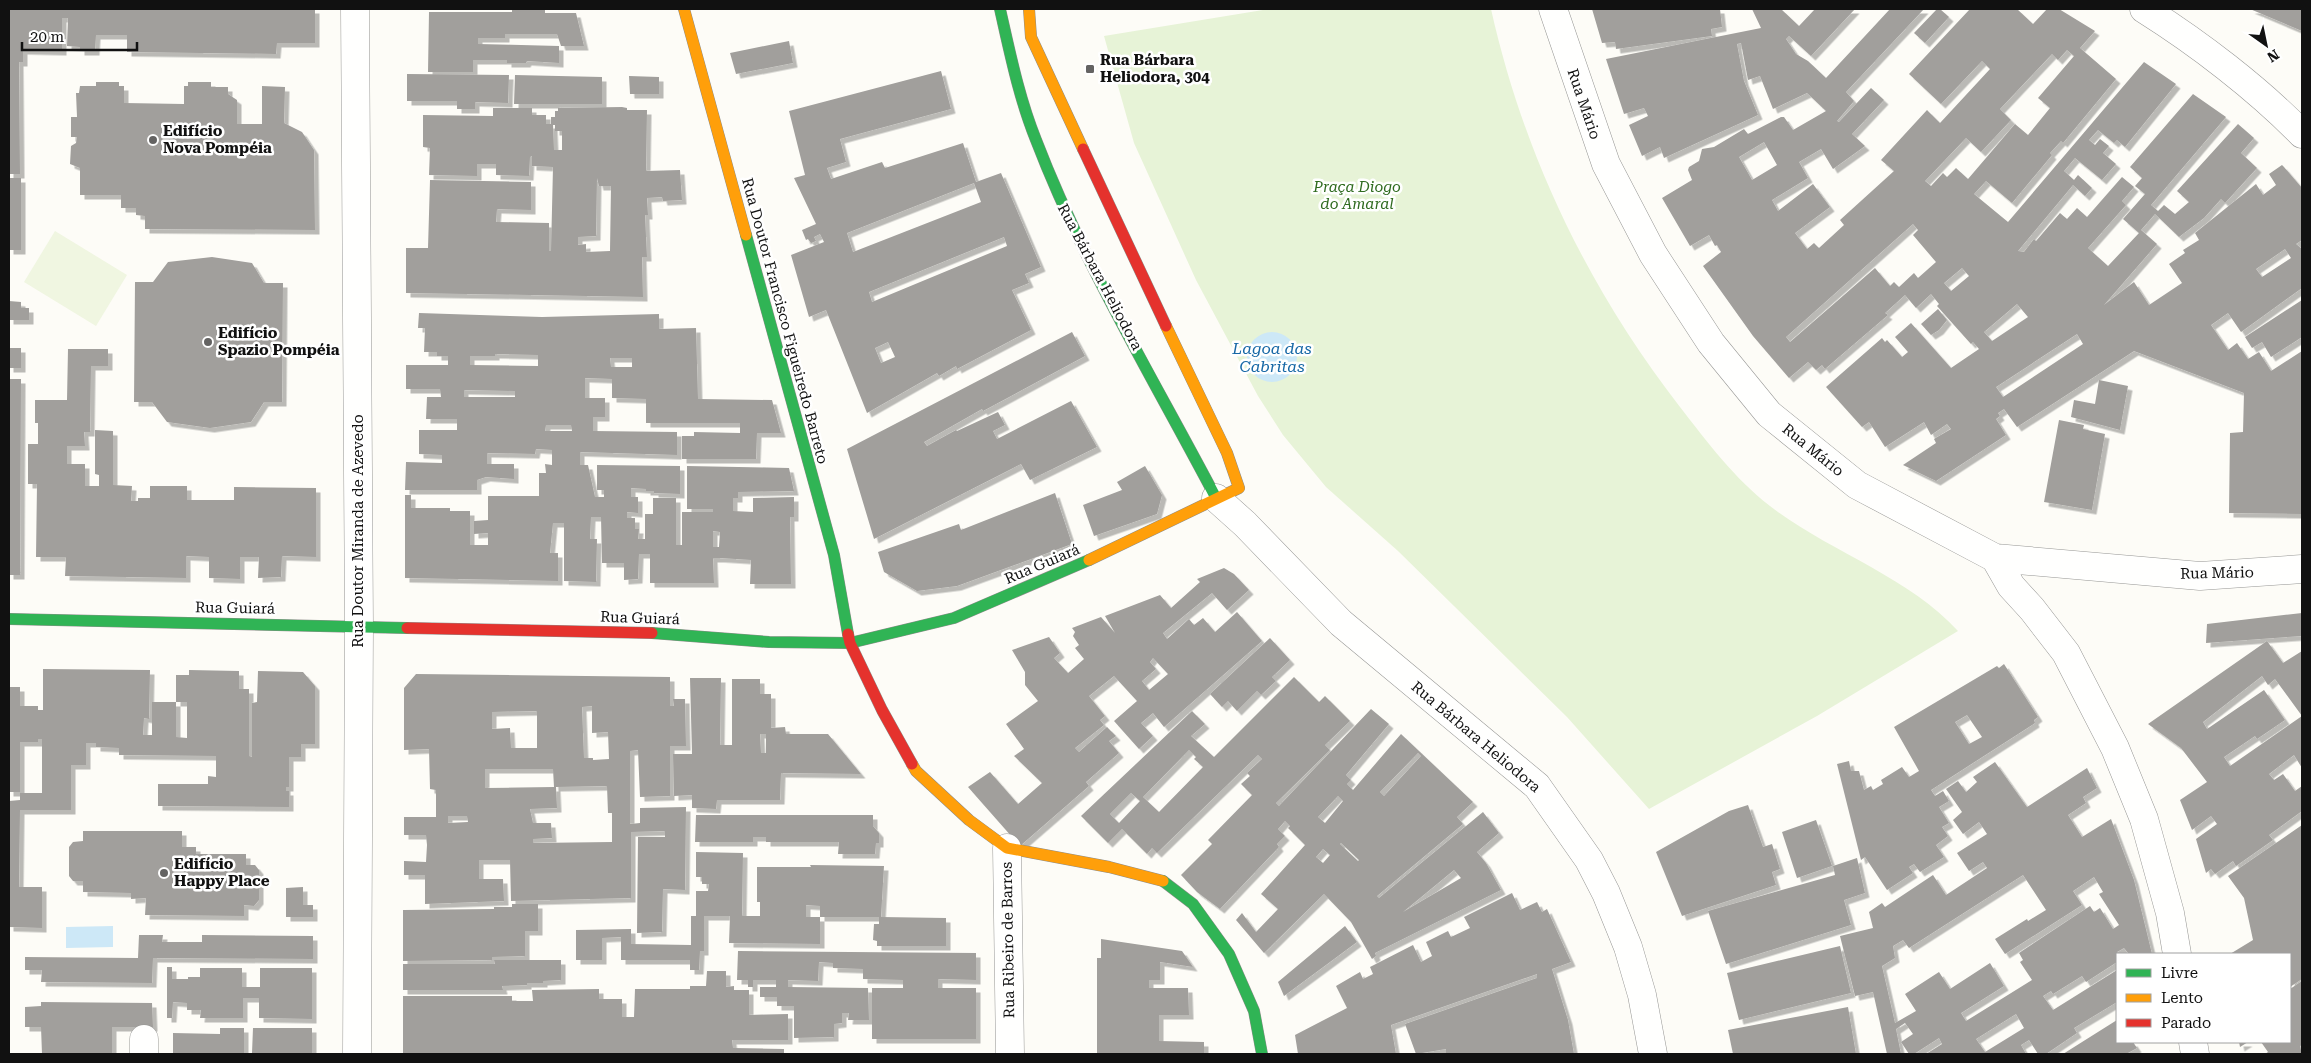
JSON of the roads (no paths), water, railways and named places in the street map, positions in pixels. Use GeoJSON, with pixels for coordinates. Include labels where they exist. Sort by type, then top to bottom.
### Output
{"type":"FeatureCollection","features":[{"type":"Feature","properties":{"kind":"street","name":"Rua Doutor Miranda de Azevedo"},"geometry":{"type":"LineString","coordinates":[[356,9],[359,626],[357,1054]]}},
{"type":"Feature","properties":{"kind":"street","name":"Rua Doutor Francisco Figueiredo Barreto"},"geometry":{"type":"LineString","coordinates":[[684,9],[834,555],[850,643]]}},
{"type":"Feature","properties":{"kind":"street","name":"Rua Bárbara Heliodora"},"geometry":{"type":"LineString","coordinates":[[1000,9],[1004,34],[1022,102],[1057,196],[1088,259],[1163,395],[1228,493],[1245,524],[1341,623],[1537,786],[1589,860],[1606,893],[1628,947],[1642,995],[1653,1054]]}},
{"type":"Feature","properties":{"kind":"street","name":"Rua Bárbara Heliodora"},"geometry":{"type":"LineString","coordinates":[[1029,9],[1031,37],[1114,217],[1227,453],[1228,493]]}},
{"type":"Feature","properties":{"kind":"street","name":"Rua Mário"},"geometry":{"type":"LineString","coordinates":[[1553,9],[1606,164],[1653,254],[1711,343],[1769,414],[1857,485],[1996,558],[2200,576],[2302,569]]}},
{"type":"Feature","properties":{"kind":"street"},"geometry":{"type":"LineString","coordinates":[[2144,9],[2179,19],[2279,110],[2302,134]]}},
{"type":"Feature","properties":{"kind":"street","name":"Rua Guiará"},"geometry":{"type":"LineString","coordinates":[[9,619],[654,633],[769,642],[850,643],[954,618],[1079,566],[1228,493]]}},
{"type":"Feature","properties":{"kind":"street"},"geometry":{"type":"LineString","coordinates":[[1996,558],[2011,586],[2032,609],[2066,654],[2115,748],[2144,818],[2170,913],[2177,953]]}},
{"type":"Feature","properties":{"kind":"street","name":"Rua Ribeiro de Barros"},"geometry":{"type":"LineString","coordinates":[[850,643],[882,710],[916,772],[968,820],[1007,848],[1010,1054]]}},
{"type":"Feature","properties":{"kind":"street"},"geometry":{"type":"LineString","coordinates":[[1007,848],[1109,866],[1160,879],[1193,904],[1229,954],[1242,982],[1254,1010],[1262,1054]]}},
{"type":"Feature","properties":{"kind":"water","name":"Lagoa das Cabritas"},"geometry":{"type":"Polygon","coordinates":[[[1267,332],[1277,332],[1290,339],[1297,352],[1297,362],[1290,375],[1277,382],[1267,382],[1258,378],[1251,371],[1247,362],[1247,352],[1251,343],[1258,336],[1267,332]]]}},
{"type":"Feature","properties":{"kind":"water"},"geometry":{"type":"Polygon","coordinates":[[[113,926],[113,947],[66,948],[66,927],[113,926]]]}},
{"type":"Feature","properties":{"kind":"place","name":"Rua Bárbara Heliodora, 304"},"geometry":{"type":"Point","coordinates":[1090,69]}},
{"type":"Feature","properties":{"kind":"place","name":"Edifício Nova Pompéia"},"geometry":{"type":"Point","coordinates":[153,140]}},
{"type":"Feature","properties":{"kind":"place","name":"Edifício Spazio Pompéia"},"geometry":{"type":"Point","coordinates":[208,342]}},
{"type":"Feature","properties":{"kind":"place","name":"Edifício Happy Place"},"geometry":{"type":"Point","coordinates":[164,873]}},
{"type":"Feature","properties":{"kind":"park label","name":"Praça Diogo do Amaral"},"geometry":{"type":"Point","coordinates":[1357,196]}}]}
